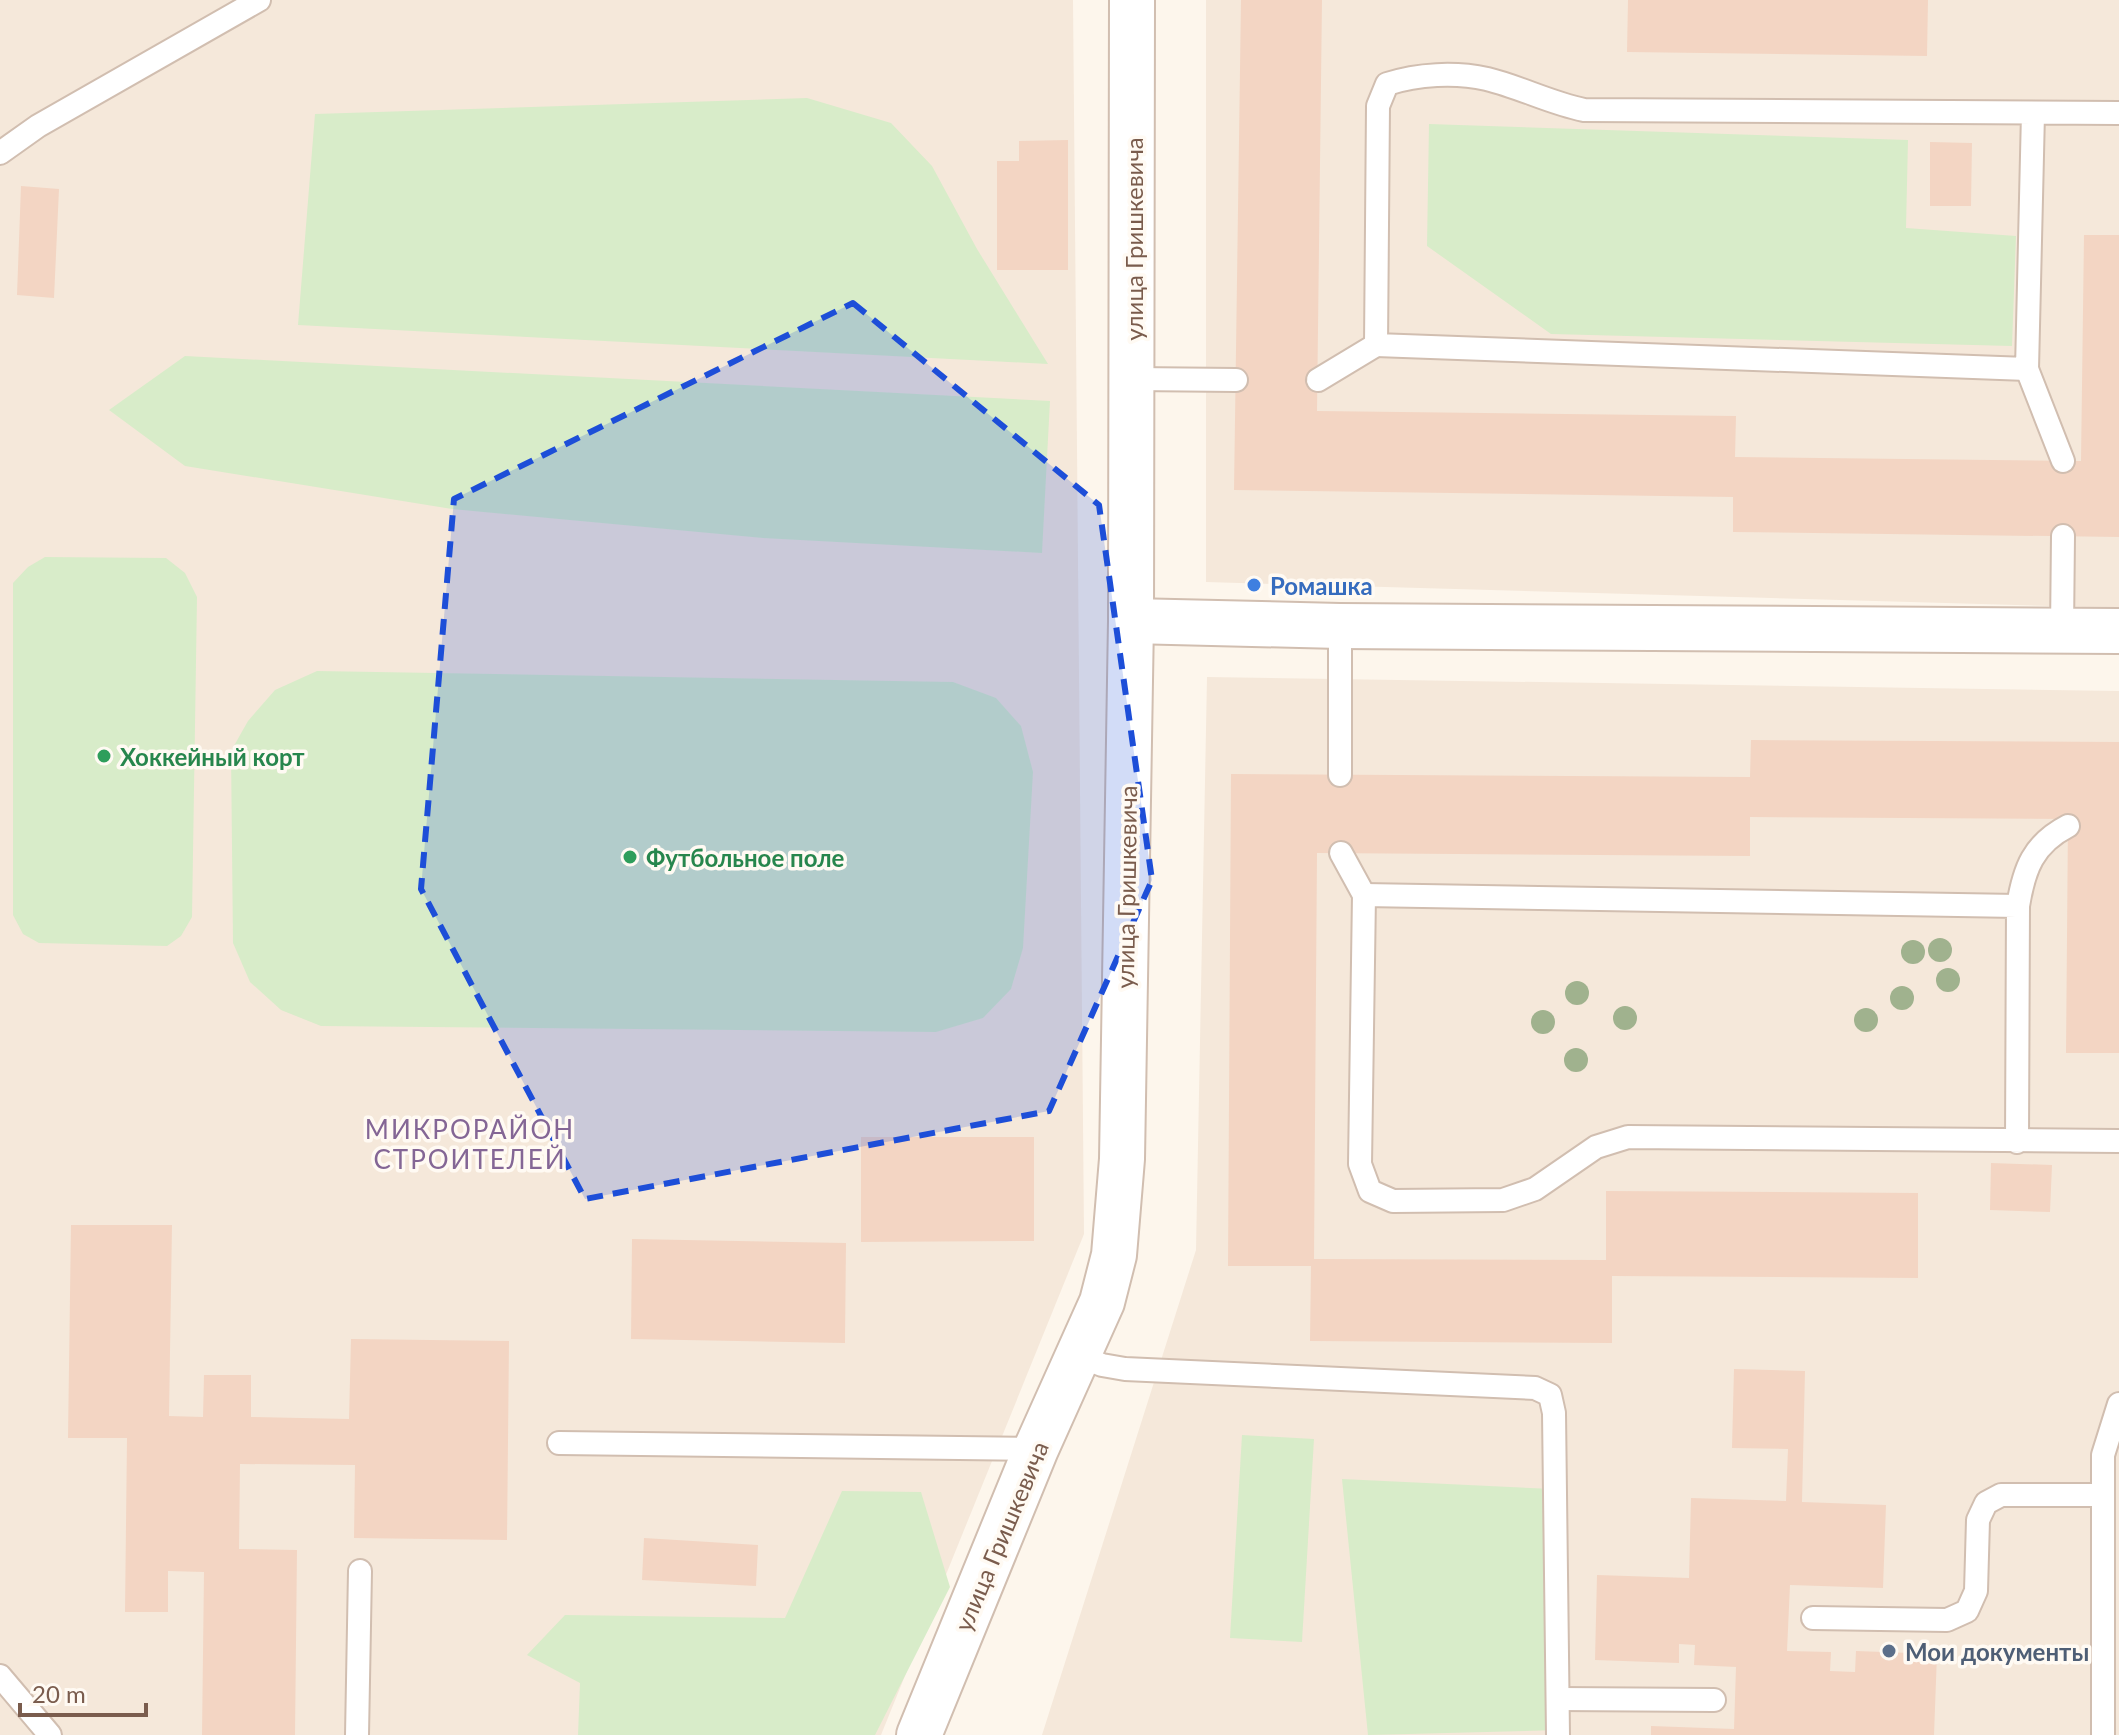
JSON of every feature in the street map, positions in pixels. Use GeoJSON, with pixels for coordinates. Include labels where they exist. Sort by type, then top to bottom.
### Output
{"type":"FeatureCollection","features":[{"type":"Feature","properties":{"kind":"street","name":"улица Гришкевича"},"geometry":{"type":"LineString","coordinates":[[919,1735],[1036,1449],[1102,1302],[1114,1255],[1122,1159],[1131,621],[1132,0]]}},
{"type":"Feature","properties":{"kind":"street"},"geometry":{"type":"LineString","coordinates":[[1131,621],[1340,626],[2119,631]]}},
{"type":"Feature","properties":{"kind":"lane"},"geometry":{"type":"LineString","coordinates":[[0,153],[38,126],[259,0]]}},
{"type":"Feature","properties":{"kind":"lane"},"geometry":{"type":"LineString","coordinates":[[1376,345],[1378,106],[1387,84],[1410,76],[1488,80],[1558,105],[1584,110],[2119,113]]}},
{"type":"Feature","properties":{"kind":"lane"},"geometry":{"type":"LineString","coordinates":[[2033,113],[2027,369],[2063,461]]}},
{"type":"Feature","properties":{"kind":"lane"},"geometry":{"type":"LineString","coordinates":[[1318,380],[1376,345],[2027,369]]}},
{"type":"Feature","properties":{"kind":"lane"},"geometry":{"type":"LineString","coordinates":[[1133,379],[1236,380]]}},
{"type":"Feature","properties":{"kind":"lane"},"geometry":{"type":"LineString","coordinates":[[2062,630],[2063,536]]}},
{"type":"Feature","properties":{"kind":"lane"},"geometry":{"type":"LineString","coordinates":[[1340,626],[1340,775]]}},
{"type":"Feature","properties":{"kind":"lane"},"geometry":{"type":"LineString","coordinates":[[2017,1142],[2018,906],[2023,880],[2034,854],[2049,836],[2068,826]]}},
{"type":"Feature","properties":{"kind":"lane"},"geometry":{"type":"LineString","coordinates":[[1341,853],[1364,895],[1360,1164],[1370,1191],[1393,1201],[1503,1200],[1535,1189],[1596,1147],[1628,1137],[2119,1141]]}},
{"type":"Feature","properties":{"kind":"lane"},"geometry":{"type":"LineString","coordinates":[[1364,895],[2018,906]]}},
{"type":"Feature","properties":{"kind":"lane"},"geometry":{"type":"LineString","coordinates":[[1079,1356],[1102,1365],[1125,1369],[1535,1388],[1550,1395],[1554,1413],[1558,1735]]}},
{"type":"Feature","properties":{"kind":"lane"},"geometry":{"type":"LineString","coordinates":[[2103,1735],[2103,1455],[2119,1404]]}},
{"type":"Feature","properties":{"kind":"lane"},"geometry":{"type":"LineString","coordinates":[[559,1443],[1036,1449]]}},
{"type":"Feature","properties":{"kind":"lane"},"geometry":{"type":"LineString","coordinates":[[1813,1618],[1947,1620],[1967,1611],[1976,1591],[1978,1520],[1986,1503],[2001,1495],[2102,1495]]}},
{"type":"Feature","properties":{"kind":"lane"},"geometry":{"type":"LineString","coordinates":[[357,1735],[360,1571]]}},
{"type":"Feature","properties":{"kind":"lane"},"geometry":{"type":"LineString","coordinates":[[0,1676],[50,1735]]}},
{"type":"Feature","properties":{"kind":"lane"},"geometry":{"type":"LineString","coordinates":[[1558,1699],[1714,1700]]}},
{"type":"Feature","properties":{"kind":"highlighted area"},"geometry":{"type":"Polygon","coordinates":[[[853,303],[1099,505],[1152,880],[1049,1111],[585,1199],[421,889],[454,499],[853,303]]]}},
{"type":"Feature","properties":{"kind":"shaded area"},"geometry":{"type":"Polygon","coordinates":[[[0,0],[1073,0],[1084,1234],[881,1735],[0,1735],[0,0]]]}},
{"type":"Feature","properties":{"kind":"shaded area"},"geometry":{"type":"Polygon","coordinates":[[[1206,0],[2119,0],[2119,608],[1206,582],[1206,0]]]}},
{"type":"Feature","properties":{"kind":"shaded area"},"geometry":{"type":"Polygon","coordinates":[[[1207,677],[2119,691],[2119,1735],[1042,1735],[1196,1250],[1207,677]]]}},
{"type":"Feature","properties":{"kind":"green space"},"geometry":{"type":"Polygon","coordinates":[[[807,98],[891,123],[932,166],[977,249],[1048,364],[298,325],[315,114],[807,98]]]}},
{"type":"Feature","properties":{"kind":"green space"},"geometry":{"type":"Polygon","coordinates":[[[1429,124],[1908,140],[1906,228],[2016,236],[2012,346],[1551,334],[1427,246],[1429,124]]]}},
{"type":"Feature","properties":{"kind":"green space"},"geometry":{"type":"Polygon","coordinates":[[[185,356],[1050,401],[1042,553],[763,538],[452,509],[185,466],[109,410],[185,356]]]}},
{"type":"Feature","properties":{"kind":"green space","name":"Хоккейный корт"},"geometry":{"type":"Polygon","coordinates":[[[45,557],[166,558],[185,573],[197,597],[192,917],[181,936],[167,946],[39,943],[23,934],[13,915],[13,583],[28,567],[45,557]]]}},
{"type":"Feature","properties":{"kind":"green space","name":"Футбольное поле"},"geometry":{"type":"Polygon","coordinates":[[[317,671],[953,682],[996,698],[1021,726],[1033,772],[1023,948],[1011,989],[983,1018],[936,1032],[321,1026],[281,1010],[250,982],[233,943],[231,751],[248,721],[275,690],[317,671]]]}},
{"type":"Feature","properties":{"kind":"green space"},"geometry":{"type":"Polygon","coordinates":[[[1242,1435],[1314,1439],[1302,1642],[1230,1638],[1242,1435]]]}},
{"type":"Feature","properties":{"kind":"green space"},"geometry":{"type":"Polygon","coordinates":[[[1342,1479],[1553,1489],[1560,1730],[1368,1735],[1342,1479]]]}},
{"type":"Feature","properties":{"kind":"green space"},"geometry":{"type":"Polygon","coordinates":[[[842,1491],[921,1492],[950,1587],[875,1735],[578,1735],[580,1683],[527,1655],[565,1615],[785,1618],[842,1491]]]}},
{"type":"Feature","properties":{"kind":"building"},"geometry":{"type":"Polygon","coordinates":[[[1241,0],[1322,0],[1317,411],[1736,416],[1735,457],[2081,461],[2084,235],[2119,235],[2119,537],[1733,532],[1733,497],[1234,490],[1241,0]]]}},
{"type":"Feature","properties":{"kind":"building"},"geometry":{"type":"Polygon","coordinates":[[[1628,0],[1928,0],[1927,56],[1627,52],[1628,0]]]}},
{"type":"Feature","properties":{"kind":"building"},"geometry":{"type":"Polygon","coordinates":[[[1068,140],[1068,270],[997,270],[997,161],[1019,161],[1019,141],[1068,140]]]}},
{"type":"Feature","properties":{"kind":"building"},"geometry":{"type":"Polygon","coordinates":[[[1930,142],[1972,143],[1971,206],[1930,206],[1930,142]]]}},
{"type":"Feature","properties":{"kind":"building"},"geometry":{"type":"Polygon","coordinates":[[[21,186],[59,189],[54,298],[17,295],[21,186]]]}},
{"type":"Feature","properties":{"kind":"building"},"geometry":{"type":"Polygon","coordinates":[[[1751,740],[2119,742],[2119,1053],[2066,1053],[2068,819],[1750,817],[1750,856],[1317,853],[1314,1259],[1606,1260],[1606,1191],[1918,1193],[1918,1278],[1612,1276],[1612,1343],[1310,1341],[1311,1266],[1228,1266],[1231,774],[1750,777],[1751,740]]]}},
{"type":"Feature","properties":{"kind":"building"},"geometry":{"type":"Polygon","coordinates":[[[861,1137],[1034,1137],[1034,1241],[861,1242],[861,1137]]]}},
{"type":"Feature","properties":{"kind":"building"},"geometry":{"type":"Polygon","coordinates":[[[1991,1163],[2052,1165],[2050,1212],[1990,1210],[1991,1163]]]}},
{"type":"Feature","properties":{"kind":"building"},"geometry":{"type":"Polygon","coordinates":[[[71,1225],[172,1225],[169,1416],[203,1417],[204,1375],[251,1375],[251,1417],[349,1419],[351,1339],[509,1341],[507,1540],[354,1538],[355,1465],[240,1464],[239,1549],[297,1550],[295,1735],[202,1735],[204,1572],[168,1571],[168,1612],[125,1612],[127,1438],[68,1438],[71,1225]]]}},
{"type":"Feature","properties":{"kind":"building"},"geometry":{"type":"Polygon","coordinates":[[[632,1239],[846,1243],[845,1343],[631,1339],[632,1239]]]}},
{"type":"Feature","properties":{"kind":"building"},"geometry":{"type":"Polygon","coordinates":[[[1734,1369],[1805,1371],[1802,1502],[1886,1505],[1883,1588],[1790,1585],[1787,1651],[1831,1652],[1830,1671],[1855,1672],[1856,1651],[1937,1654],[1934,1735],[1651,1735],[1651,1726],[1734,1729],[1736,1667],[1694,1665],[1695,1645],[1679,1644],[1679,1663],[1595,1660],[1597,1575],[1689,1578],[1691,1498],[1786,1501],[1788,1449],[1732,1448],[1734,1369]]]}},
{"type":"Feature","properties":{"kind":"building"},"geometry":{"type":"Polygon","coordinates":[[[644,1538],[758,1545],[756,1586],[642,1580],[644,1538]]]}},
{"type":"Feature","properties":{"kind":"place","name":"Ромашка"},"geometry":{"type":"Point","coordinates":[1254,585]}},
{"type":"Feature","properties":{"kind":"place","name":"Хоккейный корт"},"geometry":{"type":"Point","coordinates":[104,756]}},
{"type":"Feature","properties":{"kind":"place","name":"Футбольное поле"},"geometry":{"type":"Point","coordinates":[630,857]}},
{"type":"Feature","properties":{"kind":"place","name":"Мои документы"},"geometry":{"type":"Point","coordinates":[1889,1651]}},
{"type":"Feature","properties":{"kind":"district","name":"МИКРОРАЙОН СТРОИТЕЛЕЙ"},"geometry":{"type":"Point","coordinates":[470,1144]}}]}
